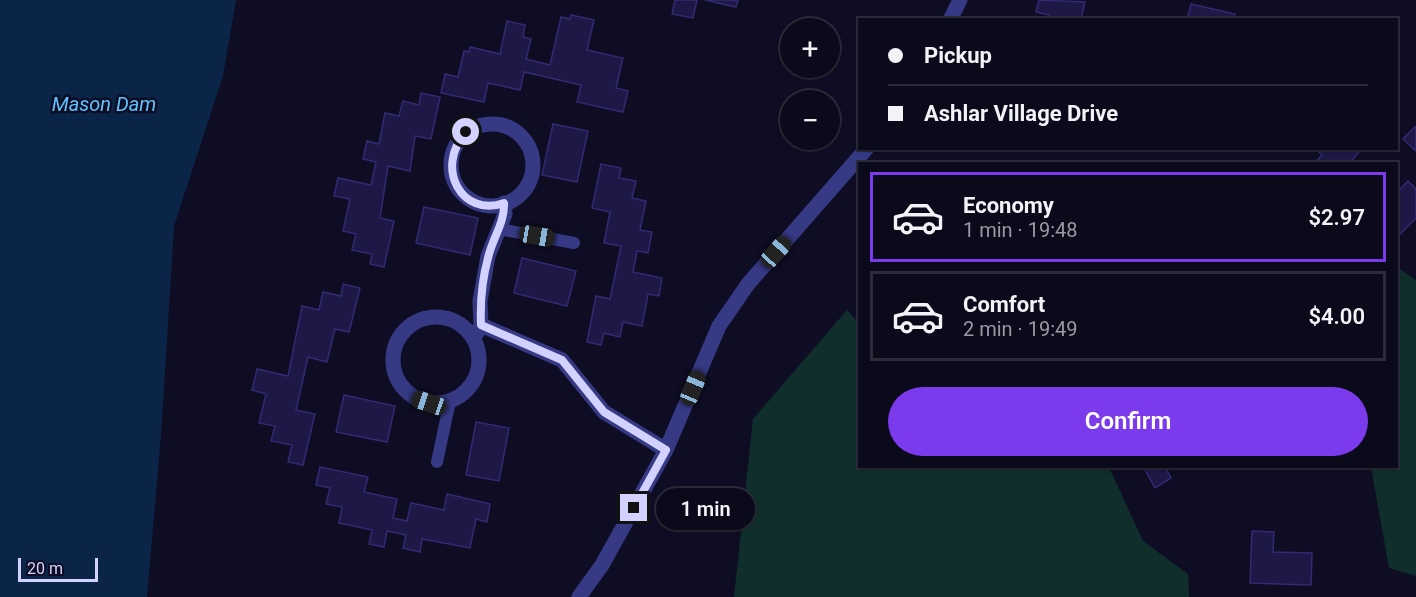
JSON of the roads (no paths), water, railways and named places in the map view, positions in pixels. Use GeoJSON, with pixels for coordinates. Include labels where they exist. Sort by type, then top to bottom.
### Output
{"type":"FeatureCollection","features":[{"type":"Feature","properties":{"kind":"street"},"geometry":{"type":"LineString","coordinates":[[951,18],[960,0]]}},
{"type":"Feature","properties":{"kind":"street"},"geometry":{"type":"LineString","coordinates":[[491,124],[517,132],[526,142],[531,155],[533,169],[529,182],[521,193],[504,203],[484,205],[472,200],[454,181],[452,154],[466,132],[478,126],[491,124]]}},
{"type":"Feature","properties":{"kind":"street"},"geometry":{"type":"LineString","coordinates":[[579,597],[602,565],[666,450],[720,326],[748,284],[865,150]]}},
{"type":"Feature","properties":{"kind":"street"},"geometry":{"type":"LineString","coordinates":[[474,340],[481,325],[480,301],[488,256],[505,214],[504,203]]}},
{"type":"Feature","properties":{"kind":"street"},"geometry":{"type":"LineString","coordinates":[[436,317],[450,319],[462,326],[474,340],[480,363],[477,377],[469,389],[450,401],[429,403],[415,398],[404,389],[396,377],[393,363],[394,349],[400,336],[422,319],[436,317]]}},
{"type":"Feature","properties":{"kind":"street"},"geometry":{"type":"LineString","coordinates":[[481,325],[562,360],[604,412],[666,450]]}},
{"type":"Feature","properties":{"kind":"lane"},"geometry":{"type":"LineString","coordinates":[[499,229],[574,243]]}},
{"type":"Feature","properties":{"kind":"lane"},"geometry":{"type":"LineString","coordinates":[[438,462],[450,401]]}},
{"type":"Feature","properties":{"kind":"water","name":"Mason Dam"},"geometry":{"type":"Polygon","coordinates":[[[0,0],[236,0],[223,76],[174,226],[161,435],[147,597],[0,597],[0,0]]]}}]}
